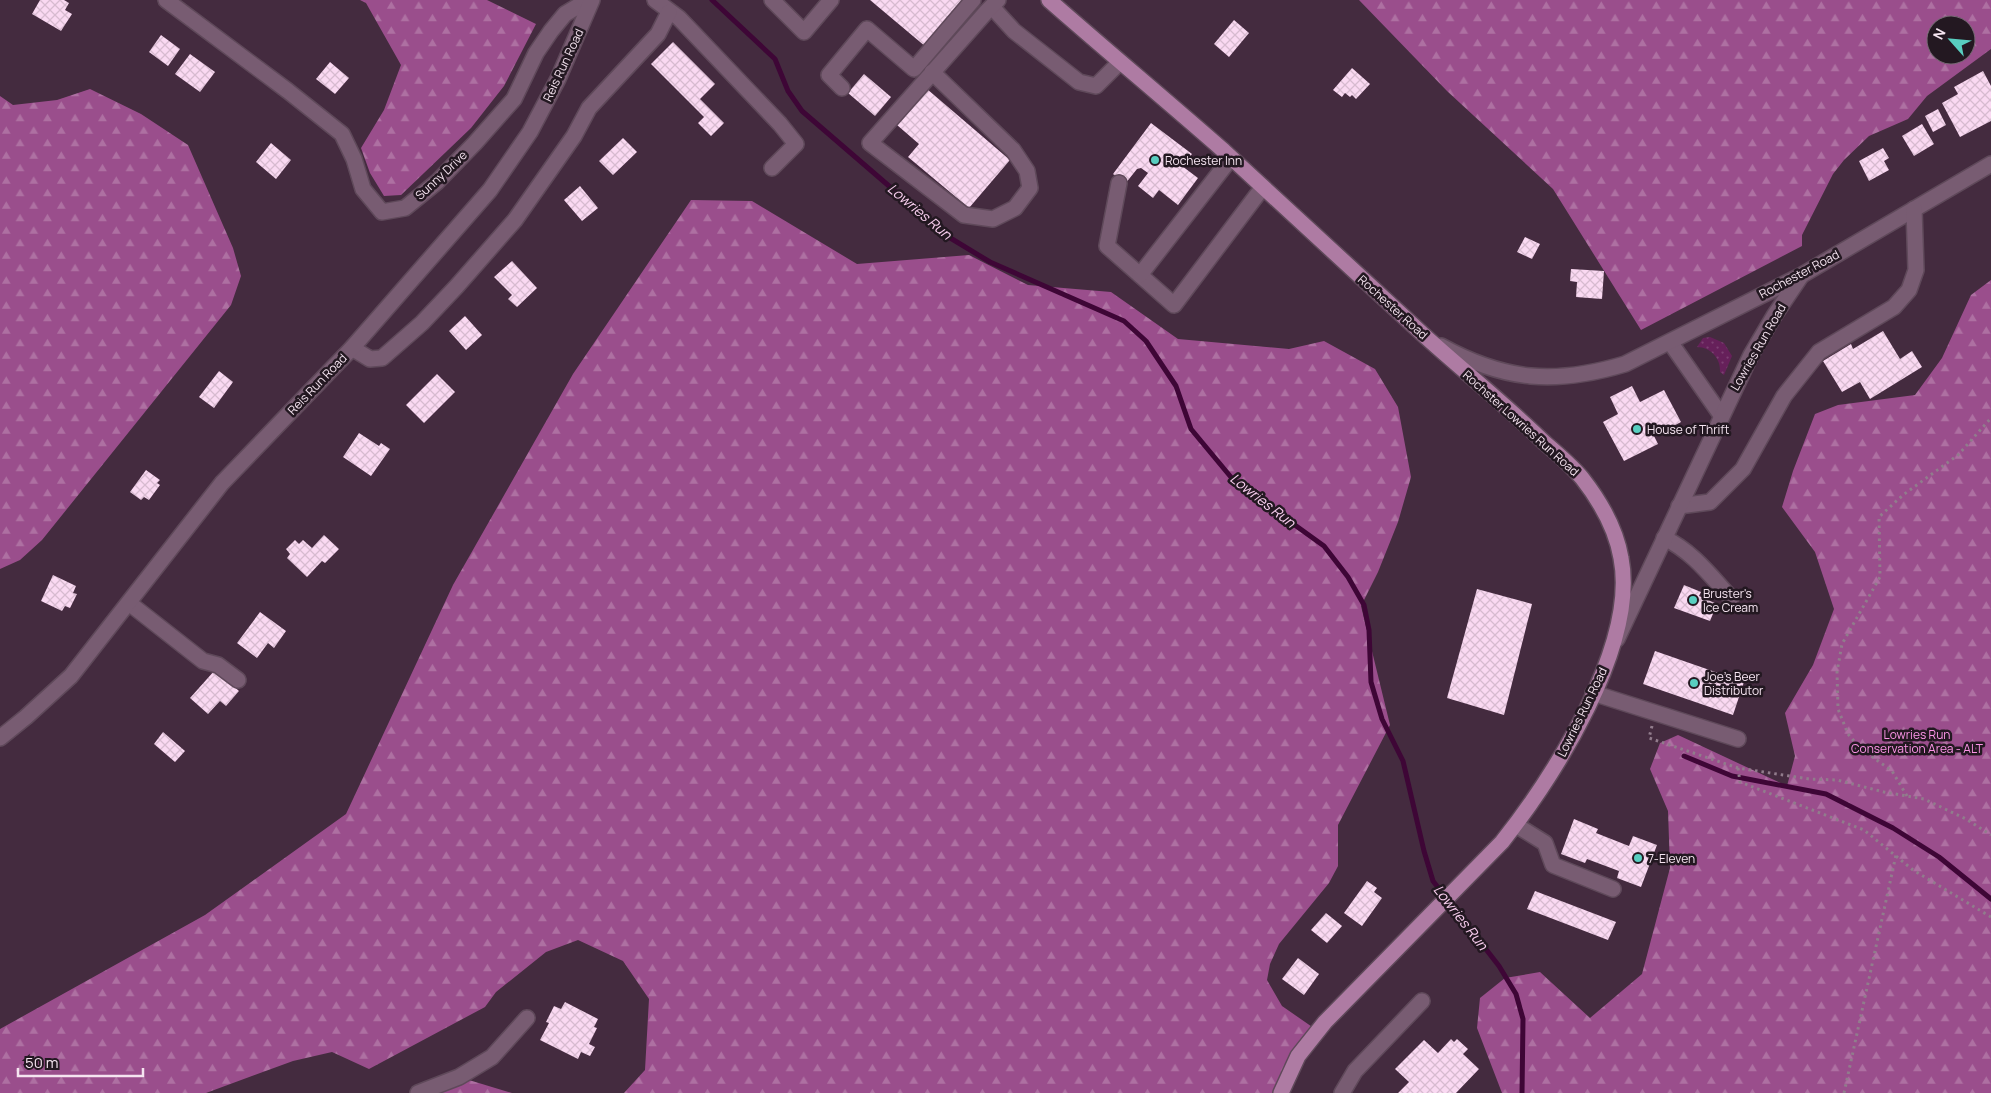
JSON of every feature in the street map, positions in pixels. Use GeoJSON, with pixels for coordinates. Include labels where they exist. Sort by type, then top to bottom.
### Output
{"type":"FeatureCollection","features":[{"type":"Feature","properties":{"kind":"main road","name":"Rochester Road"},"geometry":{"type":"LineString","coordinates":[[1049,0],[1231,158],[1428,339]]}},
{"type":"Feature","properties":{"kind":"main road","name":"Rochster Lowries Run Road"},"geometry":{"type":"LineString","coordinates":[[1428,339],[1559,455],[1578,474],[1600,504],[1616,539],[1624,576],[1620,615],[1608,659]]}},
{"type":"Feature","properties":{"kind":"main road","name":"Lowries Run Road"},"geometry":{"type":"LineString","coordinates":[[1281,1093],[1298,1056],[1325,1022],[1416,927],[1479,867],[1516,825],[1552,774],[1570,742],[1608,659]]}},
{"type":"Feature","properties":{"kind":"street","name":"Sunny Drive"},"geometry":{"type":"LineString","coordinates":[[166,0],[288,91],[342,134],[354,159],[363,189],[382,212],[405,208],[437,182],[475,143],[514,99],[536,53],[551,31],[565,14],[588,0]]}},
{"type":"Feature","properties":{"kind":"street","name":"Reis Run Road"},"geometry":{"type":"LineString","coordinates":[[0,738],[71,676],[222,483],[352,348],[490,190],[534,125],[558,79],[592,0]]}},
{"type":"Feature","properties":{"kind":"street"},"geometry":{"type":"LineString","coordinates":[[655,0],[679,18],[780,124],[796,144],[772,168]]}},
{"type":"Feature","properties":{"kind":"street"},"geometry":{"type":"LineString","coordinates":[[772,0],[804,32],[831,0]]}},
{"type":"Feature","properties":{"kind":"street"},"geometry":{"type":"LineString","coordinates":[[842,88],[829,75],[867,28],[914,70],[973,0]]}},
{"type":"Feature","properties":{"kind":"street"},"geometry":{"type":"LineString","coordinates":[[932,72],[1013,150],[1027,171],[1030,188],[1015,208],[993,219],[964,215],[870,143],[932,72],[995,3],[1014,31],[1079,82],[1096,86],[1120,62]]}},
{"type":"Feature","properties":{"kind":"street"},"geometry":{"type":"LineString","coordinates":[[352,348],[370,359],[382,358],[422,323],[515,220],[574,136],[589,108],[658,34],[669,12]]}},
{"type":"Feature","properties":{"kind":"street"},"geometry":{"type":"LineString","coordinates":[[1140,275],[1231,158]]}},
{"type":"Feature","properties":{"kind":"street","name":"Rochester Road"},"geometry":{"type":"LineString","coordinates":[[1428,339],[1459,356],[1494,370],[1522,376],[1559,378],[1594,373],[1625,364],[1802,275],[1991,164]]}},
{"type":"Feature","properties":{"kind":"street"},"geometry":{"type":"LineString","coordinates":[[1119,183],[1107,246],[1174,305],[1263,187]]}},
{"type":"Feature","properties":{"kind":"street"},"geometry":{"type":"LineString","coordinates":[[1679,506],[1710,502],[1743,469],[1784,396],[1818,352],[1894,307],[1909,290],[1916,270],[1914,209]]}},
{"type":"Feature","properties":{"kind":"street","name":"Lowries Run Road"},"geometry":{"type":"LineString","coordinates":[[1608,659],[1721,415],[1751,355],[1774,316],[1802,275]]}},
{"type":"Feature","properties":{"kind":"street"},"geometry":{"type":"LineString","coordinates":[[1670,342],[1721,415]]}},
{"type":"Feature","properties":{"kind":"street"},"geometry":{"type":"LineString","coordinates":[[1664,538],[1680,545],[1695,557],[1731,598]]}},
{"type":"Feature","properties":{"kind":"street"},"geometry":{"type":"LineString","coordinates":[[129,603],[203,661],[218,665],[238,680]]}},
{"type":"Feature","properties":{"kind":"street"},"geometry":{"type":"LineString","coordinates":[[1593,692],[1738,739]]}},
{"type":"Feature","properties":{"kind":"street"},"geometry":{"type":"LineString","coordinates":[[1516,825],[1545,843],[1553,866],[1613,889]]}},
{"type":"Feature","properties":{"kind":"street"},"geometry":{"type":"LineString","coordinates":[[1342,1093],[1355,1071],[1422,1001]]}},
{"type":"Feature","properties":{"kind":"street"},"geometry":{"type":"LineString","coordinates":[[418,1093],[459,1077],[492,1057],[527,1018]]}},
{"type":"Feature","properties":{"kind":"path"},"geometry":{"type":"LineString","coordinates":[[1907,796],[1892,771],[1860,748],[1848,734],[1838,709],[1837,672],[1842,644],[1880,577],[1878,517],[1903,495],[1958,455],[1991,418]]}},
{"type":"Feature","properties":{"kind":"path"},"geometry":{"type":"LineString","coordinates":[[1655,712],[1649,738],[1738,768],[1808,779],[1837,780],[1924,799],[1966,818],[1991,835]]}},
{"type":"Feature","properties":{"kind":"path"},"geometry":{"type":"LineString","coordinates":[[1738,768],[1740,782],[1864,830],[1913,870],[1991,917]]}},
{"type":"Feature","properties":{"kind":"path"},"geometry":{"type":"LineString","coordinates":[[1844,1093],[1896,855]]}},
{"type":"Feature","properties":{"kind":"shaded area"},"geometry":{"type":"Polygon","coordinates":[[[1710,337],[1724,343],[1732,356],[1724,375],[1720,372],[1717,358],[1711,351],[1697,347],[1703,338],[1710,337]]]}},
{"type":"Feature","properties":{"kind":"green space"},"geometry":{"type":"Polygon","coordinates":[[[360,0],[487,0],[536,24],[504,86],[471,128],[401,195],[384,196],[370,173],[361,148],[384,110],[401,65],[366,3],[360,0]]]}},
{"type":"Feature","properties":{"kind":"green space"},"geometry":{"type":"Polygon","coordinates":[[[1359,0],[1991,0],[1991,49],[1976,60],[1976,15],[1926,15],[1926,65],[1969,65],[1927,96],[1908,119],[1869,136],[1844,160],[1833,174],[1802,235],[1802,246],[1641,330],[1553,189],[1447,91],[1359,0]]]}},
{"type":"Feature","properties":{"kind":"green space"},"geometry":{"type":"Polygon","coordinates":[[[90,89],[141,114],[188,145],[233,248],[241,276],[231,305],[42,540],[20,560],[0,569],[0,96],[13,105],[57,100],[90,89]]]}},
{"type":"Feature","properties":{"kind":"green space"},"geometry":{"type":"Polygon","coordinates":[[[691,200],[752,201],[857,264],[969,255],[1028,285],[1111,292],[1178,339],[1289,349],[1324,341],[1375,369],[1398,407],[1411,477],[1398,522],[1378,572],[1361,606],[1390,725],[1338,825],[1338,866],[1329,883],[1279,944],[1270,964],[1267,980],[1282,1006],[1318,1031],[1281,1093],[624,1093],[645,1070],[649,999],[623,961],[578,940],[546,952],[496,992],[485,1007],[369,1069],[332,1052],[293,1061],[206,1093],[0,1093],[0,1029],[205,915],[346,814],[453,585],[573,374],[691,200]]]}},
{"type":"Feature","properties":{"kind":"green space","name":"Lowries Run Conservation Area - ALT"},"geometry":{"type":"Polygon","coordinates":[[[1991,280],[1991,1093],[1502,1093],[1477,1028],[1480,998],[1505,978],[1540,972],[1590,1018],[1642,974],[1670,868],[1668,811],[1650,769],[1660,743],[1678,735],[1787,786],[1795,756],[1785,713],[1813,665],[1834,609],[1815,552],[1782,507],[1793,471],[1815,414],[1838,405],[1915,395],[1942,358],[1971,295],[1991,280]]]}},
{"type":"Feature","properties":{"kind":"green space"},"geometry":{"type":"Polygon","coordinates":[[[459,1077],[512,1093],[418,1093],[459,1077]]]}},
{"type":"Feature","properties":{"kind":"building"},"geometry":{"type":"Polygon","coordinates":[[[40,0],[64,0],[69,3],[65,10],[72,14],[61,31],[32,14],[40,0]]]}},
{"type":"Feature","properties":{"kind":"building"},"geometry":{"type":"Polygon","coordinates":[[[870,0],[966,0],[926,47],[870,0]]]}},
{"type":"Feature","properties":{"kind":"building"},"geometry":{"type":"Polygon","coordinates":[[[1234,20],[1249,33],[1229,57],[1214,44],[1234,20]]]}},
{"type":"Feature","properties":{"kind":"building"},"geometry":{"type":"Polygon","coordinates":[[[161,35],[180,49],[168,66],[149,52],[161,35]]]}},
{"type":"Feature","properties":{"kind":"building"},"geometry":{"type":"Polygon","coordinates":[[[673,42],[715,84],[700,99],[724,123],[711,136],[698,123],[704,117],[651,64],[673,42]]]}},
{"type":"Feature","properties":{"kind":"building"},"geometry":{"type":"Polygon","coordinates":[[[190,54],[215,72],[200,92],[175,74],[190,54]]]}},
{"type":"Feature","properties":{"kind":"building"},"geometry":{"type":"Polygon","coordinates":[[[330,62],[349,78],[335,94],[316,79],[330,62]]]}},
{"type":"Feature","properties":{"kind":"building"},"geometry":{"type":"Polygon","coordinates":[[[1352,68],[1370,84],[1356,99],[1352,95],[1350,97],[1345,93],[1342,97],[1333,90],[1352,68]]]}},
{"type":"Feature","properties":{"kind":"building"},"geometry":{"type":"Polygon","coordinates":[[[1983,71],[1991,86],[1991,121],[1960,137],[1942,103],[1958,94],[1954,87],[1983,71]]]}},
{"type":"Feature","properties":{"kind":"building"},"geometry":{"type":"Polygon","coordinates":[[[864,74],[891,97],[875,116],[848,93],[864,74]]]}},
{"type":"Feature","properties":{"kind":"building"},"geometry":{"type":"Polygon","coordinates":[[[927,89],[1010,160],[969,208],[908,157],[919,144],[897,125],[927,89]]]}},
{"type":"Feature","properties":{"kind":"building"},"geometry":{"type":"Polygon","coordinates":[[[1938,109],[1946,125],[1933,132],[1925,116],[1938,109]]]}},
{"type":"Feature","properties":{"kind":"building","name":"Rochester Inn"},"geometry":{"type":"Polygon","coordinates":[[[1151,123],[1192,154],[1182,166],[1198,178],[1178,205],[1159,190],[1153,198],[1138,186],[1148,173],[1141,168],[1137,169],[1125,184],[1113,174],[1151,123]]]}},
{"type":"Feature","properties":{"kind":"building"},"geometry":{"type":"Polygon","coordinates":[[[1922,124],[1934,144],[1914,156],[1902,136],[1922,124]]]}},
{"type":"Feature","properties":{"kind":"building"},"geometry":{"type":"Polygon","coordinates":[[[623,138],[637,152],[613,175],[599,161],[623,138]]]}},
{"type":"Feature","properties":{"kind":"building"},"geometry":{"type":"Polygon","coordinates":[[[271,143],[291,160],[276,179],[256,162],[271,143]]]}},
{"type":"Feature","properties":{"kind":"building"},"geometry":{"type":"Polygon","coordinates":[[[1883,148],[1889,158],[1884,161],[1889,170],[1869,181],[1859,161],[1883,148]]]}},
{"type":"Feature","properties":{"kind":"building"},"geometry":{"type":"Polygon","coordinates":[[[580,186],[598,208],[582,221],[564,200],[580,186]]]}},
{"type":"Feature","properties":{"kind":"building"},"geometry":{"type":"Polygon","coordinates":[[[1525,237],[1540,244],[1532,259],[1517,252],[1525,237]]]}},
{"type":"Feature","properties":{"kind":"building"},"geometry":{"type":"Polygon","coordinates":[[[512,261],[537,288],[517,307],[508,299],[512,295],[494,277],[512,261]]]}},
{"type":"Feature","properties":{"kind":"building"},"geometry":{"type":"Polygon","coordinates":[[[1571,269],[1604,271],[1602,299],[1576,297],[1577,282],[1570,281],[1571,269]]]}},
{"type":"Feature","properties":{"kind":"building"},"geometry":{"type":"Polygon","coordinates":[[[465,316],[482,335],[466,350],[449,331],[465,316]]]}},
{"type":"Feature","properties":{"kind":"building"},"geometry":{"type":"Polygon","coordinates":[[[1883,331],[1900,359],[1912,351],[1922,367],[1870,399],[1860,382],[1842,392],[1823,361],[1851,344],[1853,349],[1883,331]]]}},
{"type":"Feature","properties":{"kind":"building"},"geometry":{"type":"Polygon","coordinates":[[[219,371],[233,382],[214,408],[199,397],[219,371]]]}},
{"type":"Feature","properties":{"kind":"building"},"geometry":{"type":"Polygon","coordinates":[[[437,374],[455,392],[424,423],[406,405],[437,374]]]}},
{"type":"Feature","properties":{"kind":"building","name":"House of Thrift"},"geometry":{"type":"Polygon","coordinates":[[[1632,386],[1640,402],[1664,390],[1681,422],[1654,436],[1658,444],[1624,461],[1603,422],[1618,414],[1610,397],[1632,386]]]}},
{"type":"Feature","properties":{"kind":"building"},"geometry":{"type":"Polygon","coordinates":[[[359,433],[379,446],[381,443],[390,449],[371,476],[343,457],[359,433]]]}},
{"type":"Feature","properties":{"kind":"building"},"geometry":{"type":"Polygon","coordinates":[[[146,470],[160,480],[157,483],[160,485],[149,500],[144,497],[141,500],[130,492],[146,470]]]}},
{"type":"Feature","properties":{"kind":"building"},"geometry":{"type":"Polygon","coordinates":[[[324,535],[339,549],[325,563],[322,561],[307,577],[287,558],[290,554],[286,549],[295,540],[299,544],[303,540],[312,548],[324,535]]]}},
{"type":"Feature","properties":{"kind":"building"},"geometry":{"type":"Polygon","coordinates":[[[53,575],[76,586],[73,593],[77,594],[70,608],[65,606],[62,611],[41,601],[53,575]]]}},
{"type":"Feature","properties":{"kind":"building","name":"Bruster's Ice Cream"},"geometry":{"type":"Polygon","coordinates":[[[1684,585],[1701,592],[1699,596],[1717,604],[1710,621],[1674,608],[1684,585]]]}},
{"type":"Feature","properties":{"kind":"building"},"geometry":{"type":"Polygon","coordinates":[[[1477,589],[1532,604],[1504,715],[1447,698],[1477,589]]]}},
{"type":"Feature","properties":{"kind":"building"},"geometry":{"type":"Polygon","coordinates":[[[260,612],[286,631],[274,648],[268,643],[257,658],[237,643],[260,612]]]}},
{"type":"Feature","properties":{"kind":"building","name":"Joe's Beer Distributor"},"geometry":{"type":"Polygon","coordinates":[[[1655,651],[1744,682],[1733,715],[1643,684],[1655,651]]]}},
{"type":"Feature","properties":{"kind":"building"},"geometry":{"type":"Polygon","coordinates":[[[215,670],[239,691],[226,706],[220,701],[208,714],[190,698],[215,670]]]}},
{"type":"Feature","properties":{"kind":"building"},"geometry":{"type":"Polygon","coordinates":[[[163,732],[185,751],[175,762],[154,744],[163,732]]]}},
{"type":"Feature","properties":{"kind":"building","name":"7-Eleven"},"geometry":{"type":"Polygon","coordinates":[[[1574,819],[1598,829],[1596,833],[1629,846],[1633,836],[1657,845],[1641,887],[1617,878],[1619,871],[1587,859],[1585,863],[1561,854],[1574,819]]]}},
{"type":"Feature","properties":{"kind":"building"},"geometry":{"type":"Polygon","coordinates":[[[1367,881],[1377,888],[1374,892],[1382,898],[1362,926],[1344,913],[1367,881]]]}},
{"type":"Feature","properties":{"kind":"building"},"geometry":{"type":"Polygon","coordinates":[[[1535,891],[1616,922],[1608,940],[1527,909],[1535,891]]]}},
{"type":"Feature","properties":{"kind":"building"},"geometry":{"type":"Polygon","coordinates":[[[1326,913],[1342,926],[1327,943],[1311,930],[1326,913]]]}},
{"type":"Feature","properties":{"kind":"building"},"geometry":{"type":"Polygon","coordinates":[[[1298,958],[1319,974],[1304,995],[1282,979],[1298,958]]]}},
{"type":"Feature","properties":{"kind":"building"},"geometry":{"type":"Polygon","coordinates":[[[565,1002],[598,1019],[594,1027],[597,1028],[589,1044],[595,1047],[590,1056],[581,1052],[578,1059],[540,1040],[549,1023],[546,1022],[554,1006],[561,1009],[565,1002]]]}},
{"type":"Feature","properties":{"kind":"building"},"geometry":{"type":"Polygon","coordinates":[[[1451,1039],[1454,1042],[1457,1039],[1468,1049],[1463,1054],[1479,1069],[1456,1093],[1398,1093],[1409,1082],[1395,1069],[1424,1040],[1438,1053],[1451,1039]]]}},
{"type":"Feature","properties":{"kind":"waterway","name":"Lowries Run"},"geometry":{"type":"LineString","coordinates":[[712,0],[775,59],[788,91],[802,111],[947,236],[990,262],[1124,321],[1146,341],[1176,386],[1191,429],[1235,482],[1324,546],[1348,577],[1364,605],[1369,630],[1371,682],[1382,719],[1403,761],[1433,881],[1499,966],[1516,994],[1523,1019],[1522,1093]]}},
{"type":"Feature","properties":{"kind":"waterway"},"geometry":{"type":"LineString","coordinates":[[1684,756],[1732,776],[1826,794],[1893,828],[1939,857],[1991,899]]}},
{"type":"Feature","properties":{"kind":"place","name":"Rochester Inn"},"geometry":{"type":"Point","coordinates":[1155,160]}},
{"type":"Feature","properties":{"kind":"place","name":"House of Thrift"},"geometry":{"type":"Point","coordinates":[1637,429]}},
{"type":"Feature","properties":{"kind":"place","name":"Bruster's Ice Cream"},"geometry":{"type":"Point","coordinates":[1693,600]}},
{"type":"Feature","properties":{"kind":"place","name":"Joe's Beer Distributor"},"geometry":{"type":"Point","coordinates":[1694,683]}},
{"type":"Feature","properties":{"kind":"place","name":"7-Eleven"},"geometry":{"type":"Point","coordinates":[1638,858]}}]}
